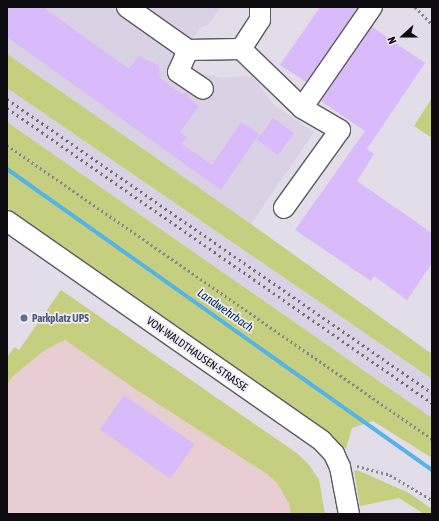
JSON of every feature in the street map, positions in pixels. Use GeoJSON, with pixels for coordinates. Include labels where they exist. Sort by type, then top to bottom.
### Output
{"type":"FeatureCollection","features":[{"type":"Feature","properties":{"kind":"street"},"geometry":{"type":"LineString","coordinates":[[127,7],[188,50],[241,49],[302,108],[340,130],[284,208]]}},
{"type":"Feature","properties":{"kind":"street"},"geometry":{"type":"LineString","coordinates":[[241,49],[260,20],[260,7]]}},
{"type":"Feature","properties":{"kind":"street"},"geometry":{"type":"LineString","coordinates":[[302,108],[372,7]]}},
{"type":"Feature","properties":{"kind":"street"},"geometry":{"type":"LineString","coordinates":[[188,50],[178,72],[203,90]]}},
{"type":"Feature","properties":{"kind":"street","name":"VON-WALDTHAUSEN-STRASSE"},"geometry":{"type":"LineString","coordinates":[[7,222],[322,441],[334,454],[340,467],[349,514]]}},
{"type":"Feature","properties":{"kind":"path"},"geometry":{"type":"LineString","coordinates":[[415,7],[432,24]]}},
{"type":"Feature","properties":{"kind":"path"},"geometry":{"type":"LineString","coordinates":[[7,144],[432,439]]}},
{"type":"Feature","properties":{"kind":"path"},"geometry":{"type":"LineString","coordinates":[[340,467],[358,466],[390,475],[432,500]]}},
{"type":"Feature","properties":{"kind":"shaded area"},"geometry":{"type":"Polygon","coordinates":[[[7,7],[221,7],[208,25],[200,28],[177,61],[201,73],[223,78],[252,76],[274,105],[314,132],[251,224],[7,54],[7,7]]]}},
{"type":"Feature","properties":{"kind":"shaded area"},"geometry":{"type":"Polygon","coordinates":[[[7,88],[432,379],[432,418],[7,122],[7,88]]]}},
{"type":"Feature","properties":{"kind":"shaded area"},"geometry":{"type":"Polygon","coordinates":[[[65,340],[138,391],[267,474],[277,483],[289,504],[291,514],[7,514],[7,385],[13,376],[45,350],[65,340]]]}},
{"type":"Feature","properties":{"kind":"green space"},"geometry":{"type":"Polygon","coordinates":[[[7,54],[251,224],[432,354],[432,379],[7,88],[7,54]]]}},
{"type":"Feature","properties":{"kind":"green space"},"geometry":{"type":"Polygon","coordinates":[[[432,98],[432,138],[414,126],[432,98]]]}},
{"type":"Feature","properties":{"kind":"green space"},"geometry":{"type":"Polygon","coordinates":[[[7,122],[432,418],[432,458],[373,421],[352,428],[346,449],[158,313],[7,208],[7,122]]]}},
{"type":"Feature","properties":{"kind":"green space"},"geometry":{"type":"Polygon","coordinates":[[[61,290],[298,454],[310,466],[319,480],[325,514],[291,514],[289,504],[277,483],[267,474],[138,391],[65,340],[45,350],[13,376],[7,385],[7,357],[15,347],[19,350],[61,290]]]}},
{"type":"Feature","properties":{"kind":"green space"},"geometry":{"type":"Polygon","coordinates":[[[357,470],[409,493],[432,509],[432,514],[424,514],[399,498],[360,506],[354,471],[357,470]]]}},
{"type":"Feature","properties":{"kind":"building"},"geometry":{"type":"Polygon","coordinates":[[[7,7],[43,7],[129,69],[139,56],[159,66],[160,78],[182,94],[188,93],[189,98],[199,106],[180,132],[187,137],[182,144],[212,165],[241,122],[259,134],[221,190],[7,37],[7,7]]]}},
{"type":"Feature","properties":{"kind":"building"},"geometry":{"type":"Polygon","coordinates":[[[320,7],[358,7],[306,82],[280,65],[320,7]]]}},
{"type":"Feature","properties":{"kind":"building"},"geometry":{"type":"Polygon","coordinates":[[[372,27],[425,63],[367,149],[374,154],[357,181],[432,233],[432,263],[407,300],[374,276],[371,281],[295,230],[365,131],[321,101],[372,27]]]}},
{"type":"Feature","properties":{"kind":"building"},"geometry":{"type":"Polygon","coordinates":[[[273,118],[294,133],[278,155],[257,140],[273,118]]]}},
{"type":"Feature","properties":{"kind":"building"},"geometry":{"type":"Polygon","coordinates":[[[124,395],[194,444],[170,479],[100,429],[124,395]]]}},
{"type":"Feature","properties":{"kind":"waterway","name":"Landwehrbach"},"geometry":{"type":"LineString","coordinates":[[7,169],[432,470]]}},
{"type":"Feature","properties":{"kind":"railway"},"geometry":{"type":"LineString","coordinates":[[7,99],[432,393]]}},
{"type":"Feature","properties":{"kind":"railway"},"geometry":{"type":"LineString","coordinates":[[7,108],[432,403]]}},
{"type":"Feature","properties":{"kind":"place","name":"Parkplatz UPS"},"geometry":{"type":"Point","coordinates":[24,318]}}]}
